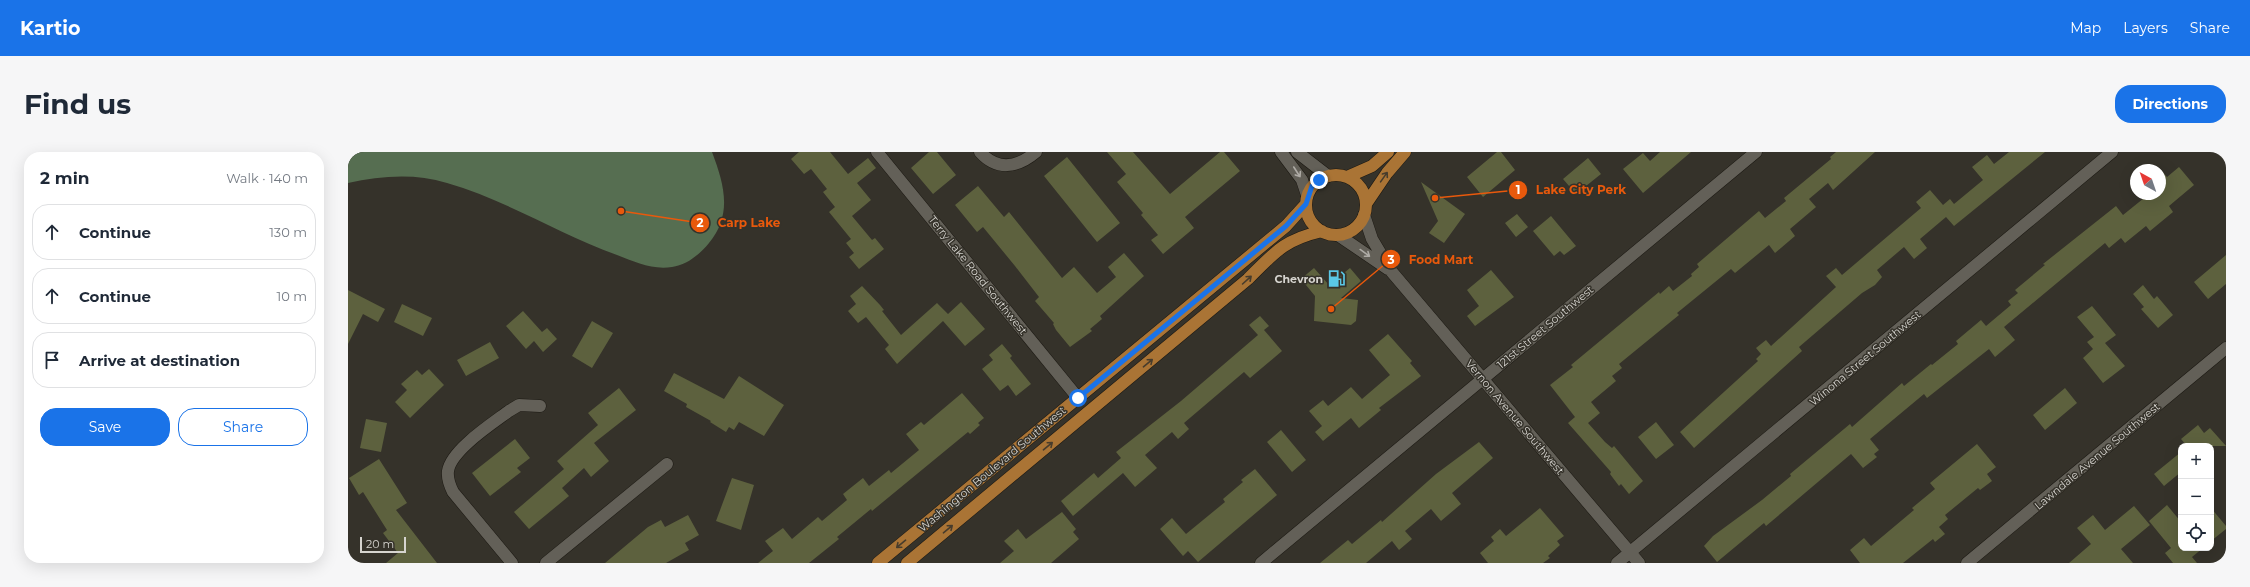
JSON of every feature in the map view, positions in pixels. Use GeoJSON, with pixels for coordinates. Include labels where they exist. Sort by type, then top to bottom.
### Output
{"type":"FeatureCollection","features":[{"type":"Feature","properties":{"kind":"main road"},"geometry":{"type":"LineString","coordinates":[[1388,152],[1372,166],[1347,176],[1328,176],[1312,186],[1307,199],[1311,222],[1322,231],[1338,235],[1356,227],[1387,173],[1406,152]]}},
{"type":"Feature","properties":{"kind":"main road"},"geometry":{"type":"LineString","coordinates":[[1347,176],[1355,181],[1362,189],[1365,209]]}},
{"type":"Feature","properties":{"kind":"main road","name":"Washington Boulevard Southwest"},"geometry":{"type":"LineString","coordinates":[[878,563],[1286,226],[1307,199]]}},
{"type":"Feature","properties":{"kind":"main road","name":"Washington Boulevard Southwest"},"geometry":{"type":"LineString","coordinates":[[907,563],[1248,279],[1278,249],[1303,236],[1322,231]]}},
{"type":"Feature","properties":{"kind":"street","name":"Terry Lake Road Southwest"},"geometry":{"type":"LineString","coordinates":[[877,152],[1078,398]]}},
{"type":"Feature","properties":{"kind":"street"},"geometry":{"type":"LineString","coordinates":[[980,152],[996,165],[1011,166],[1027,160],[1036,152]]}},
{"type":"Feature","properties":{"kind":"street"},"geometry":{"type":"LineString","coordinates":[[1281,152],[1302,180],[1307,199]]}},
{"type":"Feature","properties":{"kind":"street"},"geometry":{"type":"LineString","coordinates":[[1297,152],[1328,176]]}},
{"type":"Feature","properties":{"kind":"street","name":"121st Street Southwest"},"geometry":{"type":"LineString","coordinates":[[1261,563],[1756,152]]}},
{"type":"Feature","properties":{"kind":"street","name":"Winona Street Southwest"},"geometry":{"type":"LineString","coordinates":[[1617,563],[2112,152]]}},
{"type":"Feature","properties":{"kind":"street","name":"Vernon Avenue Southwest"},"geometry":{"type":"LineString","coordinates":[[1365,209],[1372,239],[1391,271],[1640,563]]}},
{"type":"Feature","properties":{"kind":"street","name":"Vernon Avenue Southwest"},"geometry":{"type":"LineString","coordinates":[[1338,235],[1391,271]]}},
{"type":"Feature","properties":{"kind":"street","name":"Lawndale Avenue Southwest"},"geometry":{"type":"LineString","coordinates":[[1967,563],[2226,348]]}},
{"type":"Feature","properties":{"kind":"street"},"geometry":{"type":"LineString","coordinates":[[512,563],[453,492],[449,482],[448,471],[456,454],[509,411],[519,405],[540,406]]}},
{"type":"Feature","properties":{"kind":"street"},"geometry":{"type":"LineString","coordinates":[[546,563],[667,464]]}},
{"type":"Feature","properties":{"kind":"shaded area"},"geometry":{"type":"Polygon","coordinates":[[[348,152],[712,152],[723,187],[724,210],[717,232],[697,255],[678,266],[665,268],[651,266],[637,263],[595,247],[490,198],[447,183],[422,178],[385,177],[348,183],[348,152]]]}},
{"type":"Feature","properties":{"kind":"building"},"geometry":{"type":"Polygon","coordinates":[[[799,152],[830,152],[848,174],[868,158],[876,168],[857,183],[871,200],[852,216],[872,240],[875,238],[884,249],[859,269],[849,257],[854,253],[846,243],[851,239],[829,212],[835,207],[823,192],[827,189],[811,169],[804,174],[791,159],[799,152]]]}},
{"type":"Feature","properties":{"kind":"building"},"geometry":{"type":"Polygon","coordinates":[[[929,152],[937,152],[956,175],[933,194],[911,168],[929,152]]]}},
{"type":"Feature","properties":{"kind":"building"},"geometry":{"type":"Polygon","coordinates":[[[1107,152],[1133,152],[1170,194],[1220,152],[1224,152],[1240,171],[1185,217],[1194,228],[1163,254],[1151,240],[1158,235],[1141,215],[1143,213],[1117,182],[1126,174],[1107,152]]]}},
{"type":"Feature","properties":{"kind":"building"},"geometry":{"type":"Polygon","coordinates":[[[1497,152],[1501,152],[1515,170],[1483,197],[1467,177],[1497,152]]]}},
{"type":"Feature","properties":{"kind":"building"},"geometry":{"type":"Polygon","coordinates":[[[1660,152],[1691,152],[1643,193],[1623,169],[1643,153],[1650,161],[1660,152]]]}},
{"type":"Feature","properties":{"kind":"building"},"geometry":{"type":"Polygon","coordinates":[[[1836,152],[1875,152],[1833,190],[1828,183],[1809,199],[1816,207],[1790,229],[1795,236],[1775,253],[1769,245],[1735,273],[1731,269],[1677,313],[1679,315],[1619,364],[1622,368],[1612,376],[1616,381],[1591,402],[1600,413],[1588,423],[1605,442],[1612,448],[1614,446],[1643,481],[1629,494],[1621,484],[1619,486],[1610,474],[1611,472],[1568,423],[1575,417],[1550,385],[1573,367],[1571,365],[1659,292],[1660,294],[1669,286],[1673,291],[1692,276],[1691,274],[1699,267],[1697,264],[1759,211],[1765,218],[1786,201],[1784,198],[1831,159],[1830,157],[1836,152]]]}},
{"type":"Feature","properties":{"kind":"building"},"geometry":{"type":"Polygon","coordinates":[[[2009,152],[2045,152],[1954,226],[1946,217],[1920,239],[1927,248],[1914,259],[1904,247],[1877,270],[1882,277],[1875,285],[1862,293],[1799,347],[1802,351],[1694,448],[1680,432],[1758,361],[1756,359],[1761,354],[1756,348],[1766,340],[1771,346],[1836,287],[1826,276],[1836,268],[1842,275],[1921,208],[1916,202],[1930,190],[1943,205],[1950,199],[1954,204],[1983,180],[1972,167],[1987,155],[1994,164],[2009,152]]]}},
{"type":"Feature","properties":{"kind":"building"},"geometry":{"type":"Polygon","coordinates":[[[1067,157],[1120,223],[1097,242],[1044,176],[1067,157]]]}},
{"type":"Feature","properties":{"kind":"building"},"geometry":{"type":"Polygon","coordinates":[[[1588,158],[1601,174],[1576,194],[1563,179],[1588,158]]]}},
{"type":"Feature","properties":{"kind":"building"},"geometry":{"type":"Polygon","coordinates":[[[2179,167],[2194,185],[2169,206],[2173,212],[2150,231],[2146,226],[2125,243],[2121,238],[2109,248],[2105,243],[2004,327],[2015,340],[1995,357],[1989,349],[1927,398],[1924,394],[1870,439],[1879,450],[1874,454],[1877,457],[1863,468],[1851,454],[1766,526],[1764,523],[1717,562],[1704,546],[1713,536],[1762,500],[1791,476],[1790,474],[1850,424],[1852,427],[1902,383],[1904,386],[1931,364],[1932,365],[1958,344],[1956,341],[1981,320],[1986,326],[2011,305],[2008,301],[2018,293],[2015,290],[2045,265],[2043,264],[2116,206],[2123,215],[2142,200],[2166,200],[2166,176],[2167,177],[2179,167]]]}},
{"type":"Feature","properties":{"kind":"building"},"geometry":{"type":"Polygon","coordinates":[[[1421,182],[1465,214],[1444,243],[1429,233],[1438,221],[1421,182]]]}},
{"type":"Feature","properties":{"kind":"building"},"geometry":{"type":"Polygon","coordinates":[[[978,186],[1004,217],[1009,212],[1062,278],[1074,267],[1097,293],[1116,277],[1108,267],[1124,253],[1144,276],[1100,316],[1102,319],[1090,329],[1092,331],[1070,347],[1056,330],[1053,324],[1054,323],[1035,301],[1039,297],[1015,266],[983,227],[977,232],[955,205],[978,186]]]}},
{"type":"Feature","properties":{"kind":"building"},"geometry":{"type":"Polygon","coordinates":[[[1517,214],[1528,227],[1516,237],[1505,223],[1517,214]]]}},
{"type":"Feature","properties":{"kind":"building"},"geometry":{"type":"Polygon","coordinates":[[[1551,216],[1576,246],[1564,255],[1560,251],[1554,256],[1533,231],[1551,216]]]}},
{"type":"Feature","properties":{"kind":"building"},"geometry":{"type":"Polygon","coordinates":[[[2226,255],[2226,284],[2208,299],[2194,282],[2226,255]]]}},
{"type":"Feature","properties":{"kind":"building"},"geometry":{"type":"Polygon","coordinates":[[[1314,268],[1329,285],[1350,268],[1361,281],[1341,298],[1358,300],[1356,321],[1351,325],[1314,321],[1315,296],[1301,279],[1314,268]]]}},
{"type":"Feature","properties":{"kind":"building"},"geometry":{"type":"Polygon","coordinates":[[[1491,270],[1514,297],[1475,326],[1467,316],[1479,306],[1467,290],[1491,270]]]}},
{"type":"Feature","properties":{"kind":"building"},"geometry":{"type":"Polygon","coordinates":[[[2143,285],[2154,299],[2157,296],[2173,315],[2158,328],[2141,309],[2144,307],[2133,294],[2143,285]]]}},
{"type":"Feature","properties":{"kind":"building"},"geometry":{"type":"Polygon","coordinates":[[[862,286],[884,310],[882,311],[901,335],[937,303],[948,314],[961,302],[985,329],[965,346],[943,321],[897,364],[885,349],[889,345],[866,317],[858,323],[848,311],[856,304],[850,296],[862,286]]]}},
{"type":"Feature","properties":{"kind":"building"},"geometry":{"type":"Polygon","coordinates":[[[348,290],[385,309],[378,322],[363,314],[348,344],[348,290]]]}},
{"type":"Feature","properties":{"kind":"building"},"geometry":{"type":"Polygon","coordinates":[[[402,304],[432,318],[423,336],[394,322],[402,304]]]}},
{"type":"Feature","properties":{"kind":"building"},"geometry":{"type":"Polygon","coordinates":[[[2092,306],[2116,335],[2105,343],[2125,366],[2103,383],[2083,358],[2093,349],[2087,342],[2094,337],[2077,317],[2092,306]]]}},
{"type":"Feature","properties":{"kind":"building"},"geometry":{"type":"Polygon","coordinates":[[[523,311],[542,332],[547,328],[557,339],[543,352],[534,341],[526,349],[506,326],[523,311]]]}},
{"type":"Feature","properties":{"kind":"building"},"geometry":{"type":"Polygon","coordinates":[[[1260,316],[1269,326],[1264,330],[1282,351],[1250,378],[1244,372],[1184,423],[1189,429],[1178,439],[1172,432],[1145,455],[1157,468],[1135,487],[1123,473],[1073,516],[1061,501],[1094,473],[1098,478],[1121,458],[1116,452],[1181,401],[1258,335],[1249,325],[1260,316]]]}},
{"type":"Feature","properties":{"kind":"building"},"geometry":{"type":"Polygon","coordinates":[[[592,321],[613,333],[592,368],[572,356],[592,321]]]}},
{"type":"Feature","properties":{"kind":"building"},"geometry":{"type":"Polygon","coordinates":[[[1388,334],[1412,361],[1410,363],[1421,376],[1379,408],[1381,410],[1359,428],[1351,418],[1323,441],[1315,432],[1322,426],[1309,411],[1323,400],[1328,406],[1351,387],[1362,399],[1390,375],[1369,350],[1388,334]]]}},
{"type":"Feature","properties":{"kind":"building"},"geometry":{"type":"Polygon","coordinates":[[[490,342],[499,358],[466,376],[457,360],[490,342]]]}},
{"type":"Feature","properties":{"kind":"building"},"geometry":{"type":"Polygon","coordinates":[[[1002,344],[1012,356],[1010,358],[1031,384],[1016,396],[1008,385],[1000,391],[982,369],[993,360],[989,355],[1002,344]]]}},
{"type":"Feature","properties":{"kind":"building"},"geometry":{"type":"Polygon","coordinates":[[[429,369],[444,385],[410,418],[395,402],[407,390],[401,384],[417,370],[422,375],[429,369]]]}},
{"type":"Feature","properties":{"kind":"building"},"geometry":{"type":"Polygon","coordinates":[[[674,373],[724,399],[739,376],[784,405],[764,436],[739,422],[734,430],[729,427],[726,432],[710,422],[711,421],[686,407],[687,404],[664,391],[674,373]]]}},
{"type":"Feature","properties":{"kind":"building"},"geometry":{"type":"Polygon","coordinates":[[[619,388],[636,410],[594,443],[609,461],[591,477],[584,468],[562,488],[569,496],[529,529],[514,512],[564,469],[557,461],[598,425],[588,413],[619,388]]]}},
{"type":"Feature","properties":{"kind":"building"},"geometry":{"type":"Polygon","coordinates":[[[2065,388],[2077,403],[2045,430],[2033,415],[2065,388]]]}},
{"type":"Feature","properties":{"kind":"building"},"geometry":{"type":"Polygon","coordinates":[[[962,393],[984,418],[978,423],[980,425],[970,434],[968,432],[872,511],[871,509],[837,537],[839,539],[809,563],[758,563],[773,551],[765,541],[783,528],[792,539],[818,517],[822,521],[847,500],[843,494],[863,478],[869,486],[889,470],[891,473],[919,450],[906,434],[921,422],[924,425],[962,393]]]}},
{"type":"Feature","properties":{"kind":"building"},"geometry":{"type":"Polygon","coordinates":[[[366,419],[387,423],[381,452],[360,448],[366,419]]]}},
{"type":"Feature","properties":{"kind":"building"},"geometry":{"type":"Polygon","coordinates":[[[1656,422],[1674,445],[1656,459],[1638,437],[1656,422]]]}},
{"type":"Feature","properties":{"kind":"building"},"geometry":{"type":"Polygon","coordinates":[[[2198,425],[2204,433],[2210,428],[2226,446],[2214,446],[2214,443],[2184,443],[2181,439],[2198,425]]]}},
{"type":"Feature","properties":{"kind":"building"},"geometry":{"type":"Polygon","coordinates":[[[1281,430],[1306,460],[1292,472],[1267,442],[1281,430]]]}},
{"type":"Feature","properties":{"kind":"building"},"geometry":{"type":"Polygon","coordinates":[[[515,439],[530,458],[517,468],[521,472],[490,496],[472,473],[515,439]]]}},
{"type":"Feature","properties":{"kind":"building"},"geometry":{"type":"Polygon","coordinates":[[[1479,442],[1493,458],[1452,493],[1461,504],[1441,521],[1431,509],[1405,531],[1412,539],[1399,550],[1392,541],[1366,563],[1320,563],[1348,540],[1352,544],[1381,520],[1382,522],[1436,474],[1479,442]]]}},
{"type":"Feature","properties":{"kind":"building"},"geometry":{"type":"Polygon","coordinates":[[[1977,444],[1996,467],[1987,474],[1992,481],[1980,490],[1978,488],[1945,515],[1948,519],[1939,527],[1945,534],[1935,542],[1933,539],[1903,563],[1860,563],[1850,550],[1864,538],[1871,546],[1883,536],[1914,510],[1912,508],[1935,489],[1930,483],[1977,444]]]}},
{"type":"Feature","properties":{"kind":"building"},"geometry":{"type":"Polygon","coordinates":[[[2178,454],[2178,474],[2164,486],[2154,474],[2178,454]]]}},
{"type":"Feature","properties":{"kind":"building"},"geometry":{"type":"Polygon","coordinates":[[[379,459],[407,503],[396,510],[437,563],[386,563],[398,553],[383,533],[387,530],[363,492],[359,495],[349,478],[379,459]]]}},
{"type":"Feature","properties":{"kind":"building"},"geometry":{"type":"Polygon","coordinates":[[[1255,469],[1277,495],[1198,562],[1188,551],[1183,556],[1160,529],[1172,518],[1186,534],[1225,502],[1223,499],[1243,482],[1241,480],[1255,469]]]}},
{"type":"Feature","properties":{"kind":"building"},"geometry":{"type":"Polygon","coordinates":[[[732,478],[754,485],[741,530],[716,521],[732,478]]]}},
{"type":"Feature","properties":{"kind":"building"},"geometry":{"type":"Polygon","coordinates":[[[2167,505],[2178,518],[2178,551],[2199,551],[2192,557],[2197,563],[2173,563],[2165,553],[2171,548],[2149,521],[2167,505]]]}},
{"type":"Feature","properties":{"kind":"building"},"geometry":{"type":"Polygon","coordinates":[[[2134,506],[2150,525],[2121,549],[2133,563],[2069,563],[2091,544],[2077,528],[2093,515],[2105,530],[2134,506]]]}},
{"type":"Feature","properties":{"kind":"building"},"geometry":{"type":"Polygon","coordinates":[[[1540,508],[1564,536],[1557,541],[1560,545],[1548,556],[1550,558],[1543,563],[1488,563],[1480,553],[1494,541],[1491,537],[1500,529],[1506,536],[1540,508]]]}},
{"type":"Feature","properties":{"kind":"building"},"geometry":{"type":"Polygon","coordinates":[[[1062,512],[1076,529],[1073,532],[1079,539],[1051,563],[1000,563],[1014,551],[1004,541],[1018,529],[1026,539],[1062,512]]]}},
{"type":"Feature","properties":{"kind":"building"},"geometry":{"type":"Polygon","coordinates":[[[2214,512],[2226,526],[2226,529],[2214,539],[2214,512]]]}},
{"type":"Feature","properties":{"kind":"building"},"geometry":{"type":"Polygon","coordinates":[[[688,515],[699,535],[685,543],[689,550],[666,563],[605,563],[648,527],[661,520],[665,527],[688,515]]]}},
{"type":"Feature","properties":{"kind":"place","name":"Lake City Perk"},"geometry":{"type":"Point","coordinates":[1435,198]}},
{"type":"Feature","properties":{"kind":"place","name":"Carp Lake"},"geometry":{"type":"Point","coordinates":[621,211]}},
{"type":"Feature","properties":{"kind":"place","name":"Chevron"},"geometry":{"type":"Point","coordinates":[1336,279]}},
{"type":"Feature","properties":{"kind":"place","name":"Food Mart"},"geometry":{"type":"Point","coordinates":[1331,309]}},
{"type":"Feature","properties":{"kind":"route"},"geometry":{"type":"LineString","coordinates":[[1078,398],[1286,226],[1306,204],[1312,186],[1319,180]]}}]}
